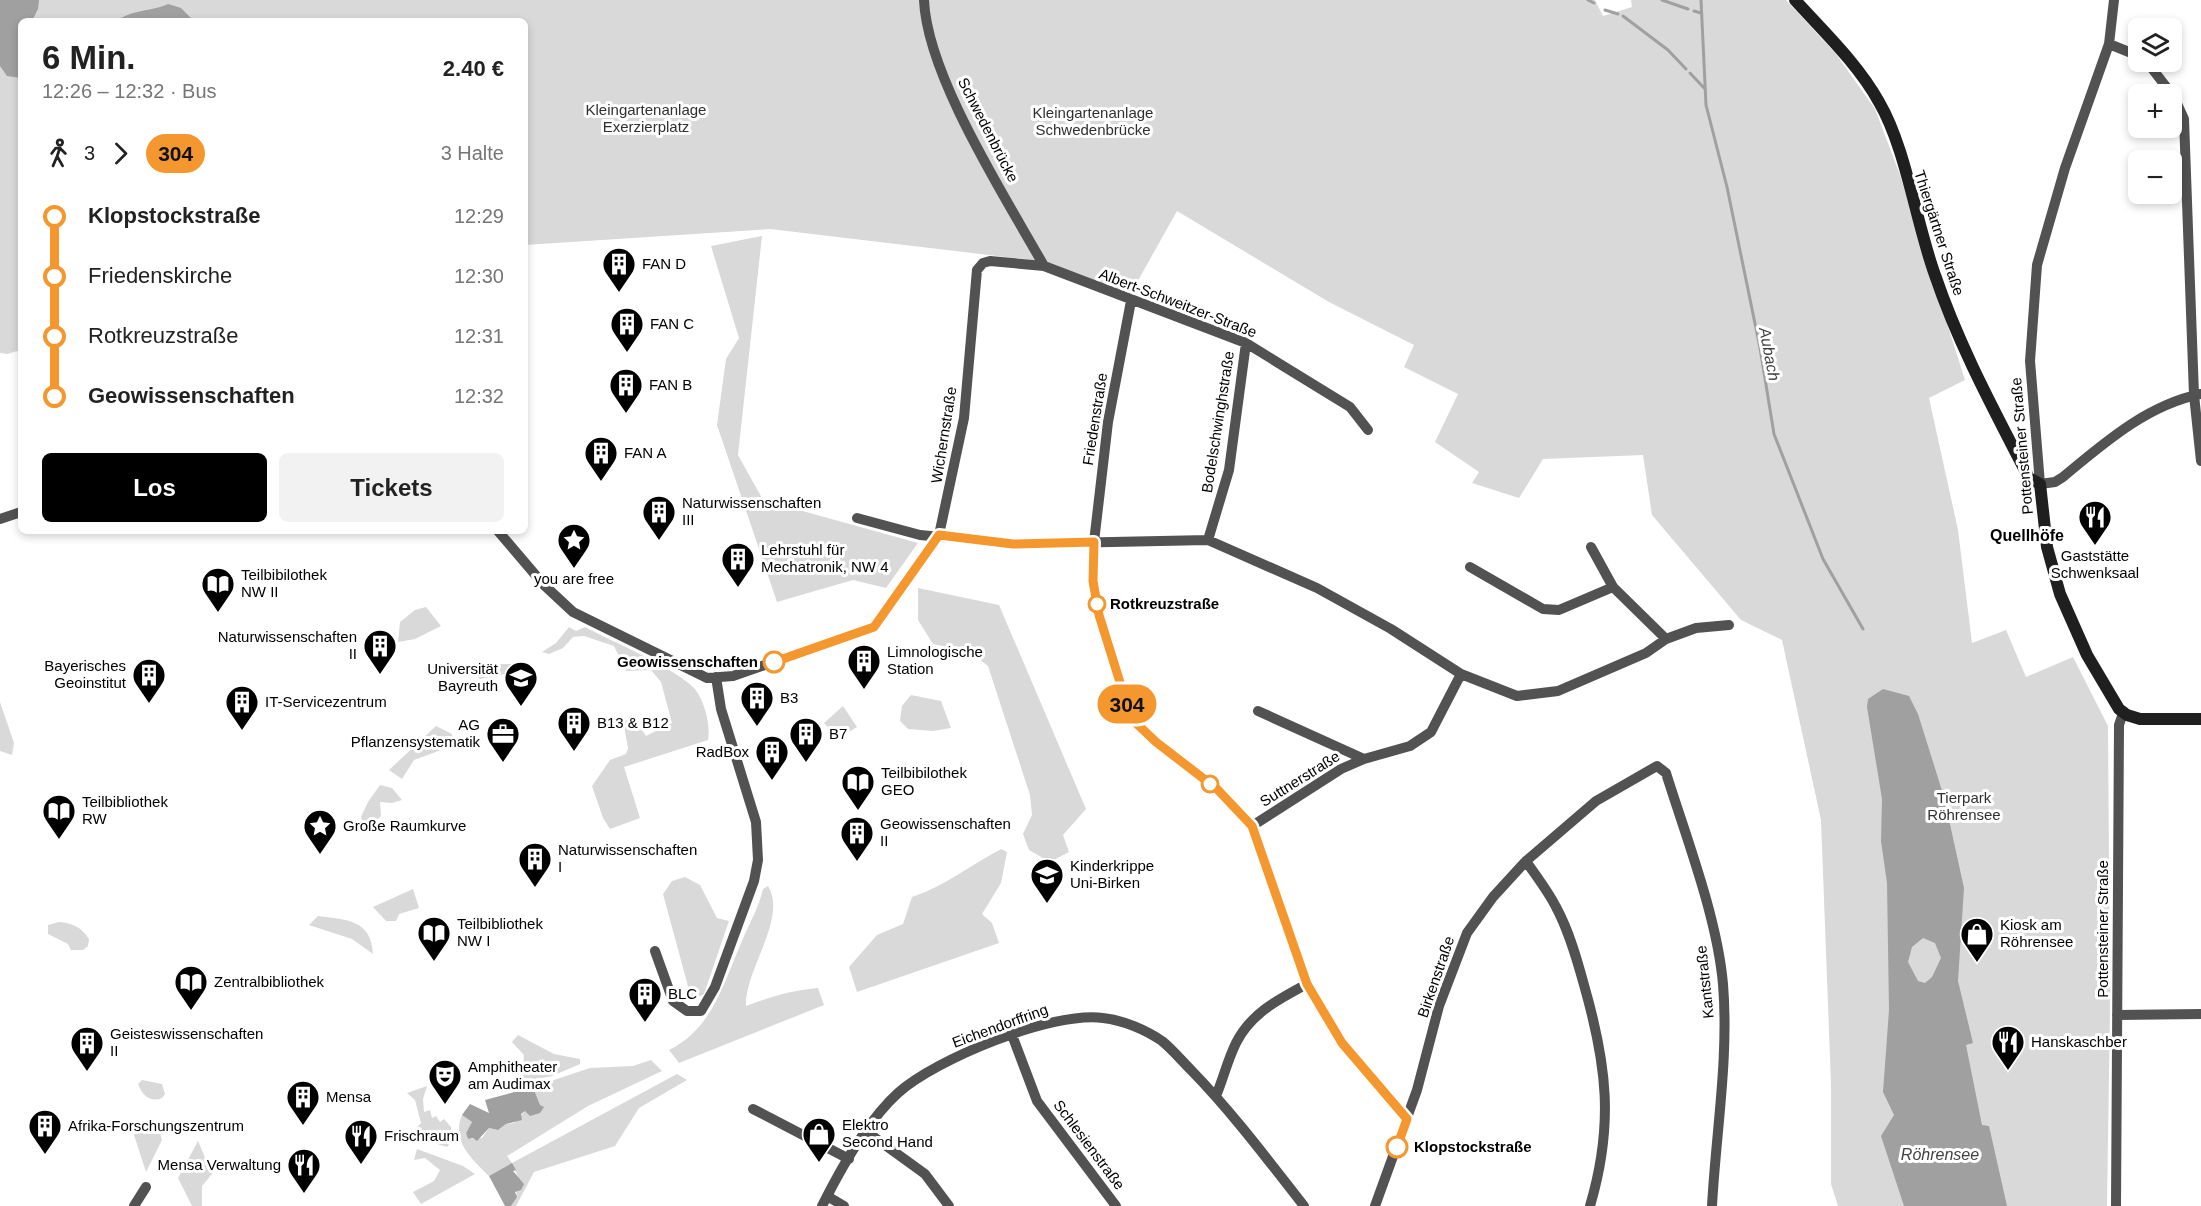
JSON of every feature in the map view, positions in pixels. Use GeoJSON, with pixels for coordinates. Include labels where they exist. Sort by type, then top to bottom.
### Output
{"type":"FeatureCollection","features":[{"type":"Feature","properties":{"kind":"main road","name":"Thiergärtner Straße"},"geometry":{"type":"LineString","coordinates":[[1795,0],[1848,59],[1880,103],[1895,139],[1934,275],[1954,326],[2029,478],[2040,484]]}},
{"type":"Feature","properties":{"kind":"main road","name":"Pottensteiner Straße"},"geometry":{"type":"LineString","coordinates":[[2040,484],[2047,547],[2062,601],[2087,655],[2123,712]]}},
{"type":"Feature","properties":{"kind":"main road"},"geometry":{"type":"LineString","coordinates":[[2123,712],[2140,718],[2201,719]]}},
{"type":"Feature","properties":{"kind":"street","name":"Schwedenbrücke"},"geometry":{"type":"LineString","coordinates":[[924,0],[930,36],[967,127],[1044,266]]}},
{"type":"Feature","properties":{"kind":"street","name":"Pottensteiner Straße"},"geometry":{"type":"LineString","coordinates":[[2040,484],[2030,361],[2037,264],[2065,168],[2109,44],[2114,0]]}},
{"type":"Feature","properties":{"kind":"street"},"geometry":{"type":"LineString","coordinates":[[2109,44],[2128,52]]}},
{"type":"Feature","properties":{"kind":"street"},"geometry":{"type":"LineString","coordinates":[[2155,72],[2174,97],[2184,119],[2201,461]]}},
{"type":"Feature","properties":{"kind":"street","name":"Albert-Schweitzer-Straße"},"geometry":{"type":"LineString","coordinates":[[990,261],[1016,261],[1044,266],[1246,343],[1350,407],[1368,430]]}},
{"type":"Feature","properties":{"kind":"street","name":"Wichernstraße"},"geometry":{"type":"LineString","coordinates":[[939,535],[964,418],[977,270],[983,263],[990,261]]}},
{"type":"Feature","properties":{"kind":"street","name":"Friedenstraße"},"geometry":{"type":"LineString","coordinates":[[1131,301],[1108,422],[1094,542],[1093,581],[1099,615],[1128,708],[1136,723],[1156,742],[1217,789],[1252,826],[1307,984]]}},
{"type":"Feature","properties":{"kind":"street","name":"Bodelschwinghstraße"},"geometry":{"type":"LineString","coordinates":[[1208,540],[1229,471],[1246,343]]}},
{"type":"Feature","properties":{"kind":"street"},"geometry":{"type":"LineString","coordinates":[[2040,484],[2055,483],[2119,432],[2158,409],[2197,395]]}},
{"type":"Feature","properties":{"kind":"street"},"geometry":{"type":"LineString","coordinates":[[0,519],[18,513]]}},
{"type":"Feature","properties":{"kind":"street"},"geometry":{"type":"LineString","coordinates":[[857,518],[920,536],[939,535],[1013,544],[1208,540],[1317,588],[1391,629],[1461,674],[1517,696],[1558,691],[1646,653],[1666,639],[1696,628],[1729,625]]}},
{"type":"Feature","properties":{"kind":"street"},"geometry":{"type":"LineString","coordinates":[[501,534],[544,585],[573,612],[707,678],[733,676],[874,627],[885,611]]}},
{"type":"Feature","properties":{"kind":"street"},"geometry":{"type":"LineString","coordinates":[[1591,548],[1613,587],[1666,639]]}},
{"type":"Feature","properties":{"kind":"street"},"geometry":{"type":"LineString","coordinates":[[1470,567],[1543,609],[1559,610],[1613,587]]}},
{"type":"Feature","properties":{"kind":"street","name":"Suttnerstraße"},"geometry":{"type":"LineString","coordinates":[[1252,826],[1341,769],[1364,759],[1410,746],[1431,732],[1461,674]]}},
{"type":"Feature","properties":{"kind":"street"},"geometry":{"type":"LineString","coordinates":[[655,951],[673,1001],[687,1011],[701,1011],[716,987],[754,880],[758,860],[756,822],[721,709],[716,677]]}},
{"type":"Feature","properties":{"kind":"street","name":"Suttnerstraße"},"geometry":{"type":"LineString","coordinates":[[1258,711],[1364,759]]}},
{"type":"Feature","properties":{"kind":"street","name":"Pottensteiner Straße"},"geometry":{"type":"LineString","coordinates":[[2116,1206],[2119,725],[2123,712]]}},
{"type":"Feature","properties":{"kind":"street","name":"Birkenstraße"},"geometry":{"type":"LineString","coordinates":[[1375,1206],[1407,1119],[1439,1006],[1467,933],[1493,897],[1526,861],[1596,801],[1657,765]]}},
{"type":"Feature","properties":{"kind":"street","name":"Kantstraße"},"geometry":{"type":"LineString","coordinates":[[1657,765],[1666,773],[1670,784],[1715,936],[1722,982],[1725,1042],[1712,1206]]}},
{"type":"Feature","properties":{"kind":"street"},"geometry":{"type":"LineString","coordinates":[[1526,861],[1557,908],[1575,952],[1601,1056],[1606,1121],[1603,1157],[1590,1206]]}},
{"type":"Feature","properties":{"kind":"street"},"geometry":{"type":"LineString","coordinates":[[1216,1096],[1236,1043],[1253,1020],[1269,1005],[1307,984],[1342,1043],[1407,1119]]}},
{"type":"Feature","properties":{"kind":"street"},"geometry":{"type":"LineString","coordinates":[[2117,1015],[2201,1014]]}},
{"type":"Feature","properties":{"kind":"street","name":"Eichendorffring"},"geometry":{"type":"LineString","coordinates":[[824,1201],[867,1132],[899,1092],[934,1067],[1012,1035],[1055,1021],[1104,1018],[1135,1027],[1163,1042],[1216,1096],[1304,1206]]}},
{"type":"Feature","properties":{"kind":"street","name":"Schlesienstraße"},"geometry":{"type":"LineString","coordinates":[[1012,1035],[1037,1101],[1116,1206]]}},
{"type":"Feature","properties":{"kind":"street"},"geometry":{"type":"LineString","coordinates":[[753,1109],[849,1160]]}},
{"type":"Feature","properties":{"kind":"street"},"geometry":{"type":"LineString","coordinates":[[867,1132],[925,1174],[949,1206]]}},
{"type":"Feature","properties":{"kind":"street"},"geometry":{"type":"LineString","coordinates":[[134,1206],[146,1186]]}},
{"type":"Feature","properties":{"kind":"street"},"geometry":{"type":"LineString","coordinates":[[824,1201],[844,1206]]}},
{"type":"Feature","properties":{"kind":"green space"},"geometry":{"type":"Polygon","coordinates":[[[0,0],[1595,0],[1603,16],[1632,7],[1631,0],[1786,0],[1836,54],[1875,109],[1900,175],[1965,380],[1929,398],[1958,530],[1972,643],[2006,630],[2026,677],[2073,657],[2108,726],[2110,1009],[2107,1206],[1838,1206],[1831,1184],[1831,1084],[1821,820],[1782,640],[1741,620],[1652,515],[1643,455],[1543,459],[1519,498],[1472,483],[1479,472],[1435,442],[1458,394],[1404,367],[1414,345],[1329,302],[1177,211],[1131,293],[1031,260],[770,229],[528,245],[528,18],[18,18],[18,351],[7,354],[0,353],[0,0]]]}},
{"type":"Feature","properties":{"kind":"green space"},"geometry":{"type":"Polygon","coordinates":[[[762,236],[738,455],[763,500],[918,543],[886,588],[853,580],[777,602],[717,425],[726,359],[739,338],[711,246],[762,236]]]}},
{"type":"Feature","properties":{"kind":"green space"},"geometry":{"type":"Polygon","coordinates":[[[918,588],[999,605],[1086,809],[1063,835],[1069,852],[1050,862],[1029,850],[1023,834],[1032,815],[1030,795],[988,666],[970,652],[933,644],[918,620],[918,588]]]}},
{"type":"Feature","properties":{"kind":"green space"},"geometry":{"type":"Polygon","coordinates":[[[426,607],[441,626],[415,639],[398,642],[400,622],[415,610],[426,607]]]}},
{"type":"Feature","properties":{"kind":"green space"},"geometry":{"type":"Polygon","coordinates":[[[569,627],[576,631],[585,627],[658,663],[684,680],[698,693],[708,720],[708,740],[624,767],[640,818],[610,829],[603,818],[592,786],[610,760],[626,754],[628,748],[623,720],[637,722],[646,736],[672,723],[661,682],[651,670],[626,671],[614,646],[584,636],[573,637],[563,648],[549,654],[542,652],[556,643],[569,627]]]}},
{"type":"Feature","properties":{"kind":"green space"},"geometry":{"type":"Polygon","coordinates":[[[492,664],[512,664],[520,671],[480,679],[470,670],[492,664]]]}},
{"type":"Feature","properties":{"kind":"green space"},"geometry":{"type":"Polygon","coordinates":[[[911,695],[941,701],[951,728],[933,731],[908,729],[900,721],[902,706],[911,695]]]}},
{"type":"Feature","properties":{"kind":"green space"},"geometry":{"type":"Polygon","coordinates":[[[0,702],[14,743],[12,755],[0,751],[0,702]]]}},
{"type":"Feature","properties":{"kind":"green space"},"geometry":{"type":"Polygon","coordinates":[[[843,706],[857,727],[838,739],[824,723],[843,706]]]}},
{"type":"Feature","properties":{"kind":"green space"},"geometry":{"type":"Polygon","coordinates":[[[436,726],[452,734],[452,746],[414,760],[402,779],[389,770],[436,726]]]}},
{"type":"Feature","properties":{"kind":"green space"},"geometry":{"type":"Polygon","coordinates":[[[380,785],[392,788],[402,800],[392,803],[380,802],[381,816],[365,831],[361,817],[380,785]]]}},
{"type":"Feature","properties":{"kind":"green space"},"geometry":{"type":"Polygon","coordinates":[[[1001,849],[1007,852],[1001,883],[982,914],[992,923],[999,943],[857,992],[849,967],[877,935],[903,924],[912,897],[946,882],[1001,849]]]}},
{"type":"Feature","properties":{"kind":"green space"},"geometry":{"type":"Polygon","coordinates":[[[685,877],[700,885],[717,918],[729,921],[704,994],[692,1001],[663,894],[672,881],[685,877]]]}},
{"type":"Feature","properties":{"kind":"green space"},"geometry":{"type":"Polygon","coordinates":[[[768,886],[773,899],[773,913],[751,977],[746,1006],[781,994],[818,988],[824,1005],[679,1063],[669,1050],[696,1030],[715,1003],[763,889],[768,886]]]}},
{"type":"Feature","properties":{"kind":"green space"},"geometry":{"type":"Polygon","coordinates":[[[413,889],[419,908],[399,914],[396,921],[386,921],[373,907],[413,889]]]}},
{"type":"Feature","properties":{"kind":"green space"},"geometry":{"type":"Polygon","coordinates":[[[318,916],[356,923],[368,934],[373,954],[352,939],[309,925],[318,916]]]}},
{"type":"Feature","properties":{"kind":"green space"},"geometry":{"type":"Polygon","coordinates":[[[59,922],[68,923],[83,931],[89,939],[88,946],[83,950],[71,950],[68,944],[48,934],[48,925],[59,922]]]}},
{"type":"Feature","properties":{"kind":"green space"},"geometry":{"type":"Polygon","coordinates":[[[518,1035],[554,1054],[580,1059],[580,1064],[552,1076],[522,1082],[524,1055],[512,1042],[518,1035]]]}},
{"type":"Feature","properties":{"kind":"green space"},"geometry":{"type":"Polygon","coordinates":[[[651,1060],[662,1071],[588,1106],[507,1156],[512,1163],[677,1074],[687,1080],[639,1108],[615,1146],[534,1172],[516,1206],[511,1206],[516,1197],[518,1177],[512,1164],[489,1176],[470,1156],[461,1141],[459,1124],[462,1115],[472,1122],[466,1133],[468,1139],[482,1138],[489,1128],[498,1130],[506,1124],[514,1123],[526,1110],[540,1105],[533,1087],[590,1068],[633,1066],[651,1060]]]}},
{"type":"Feature","properties":{"kind":"green space"},"geometry":{"type":"Polygon","coordinates":[[[142,1080],[162,1084],[165,1094],[162,1098],[150,1099],[142,1092],[138,1084],[142,1080]]]}},
{"type":"Feature","properties":{"kind":"green space"},"geometry":{"type":"Polygon","coordinates":[[[427,1086],[423,1099],[424,1112],[430,1110],[432,1118],[436,1116],[440,1122],[444,1119],[451,1127],[452,1140],[447,1147],[418,1138],[412,1132],[421,1123],[415,1100],[407,1093],[427,1086]]]}},
{"type":"Feature","properties":{"kind":"green space"},"geometry":{"type":"Polygon","coordinates":[[[145,1124],[159,1130],[162,1140],[146,1172],[134,1135],[139,1126],[145,1124]]]}},
{"type":"Feature","properties":{"kind":"green space"},"geometry":{"type":"Polygon","coordinates":[[[198,1141],[212,1174],[202,1186],[202,1206],[192,1206],[178,1178],[198,1141]]]}},
{"type":"Feature","properties":{"kind":"green space"},"geometry":{"type":"Polygon","coordinates":[[[417,1149],[463,1166],[475,1174],[421,1204],[413,1192],[434,1181],[440,1170],[425,1158],[414,1160],[417,1149]]]}},
{"type":"Feature","properties":{"kind":"water"},"geometry":{"type":"Polygon","coordinates":[[[0,0],[39,0],[34,18],[18,18],[18,78],[7,76],[0,66],[0,0]]]}},
{"type":"Feature","properties":{"kind":"water"},"geometry":{"type":"Polygon","coordinates":[[[168,4],[181,8],[191,18],[122,18],[135,12],[168,4]]]}},
{"type":"Feature","properties":{"kind":"water","name":"Röhrensee"},"geometry":{"type":"Polygon","coordinates":[[[1883,689],[1909,696],[1918,714],[1944,797],[1964,888],[1958,981],[1973,1043],[1966,1045],[1982,1125],[1989,1126],[2007,1206],[1904,1206],[1881,1136],[1894,1115],[1883,1092],[1889,1010],[1887,883],[1881,841],[1882,799],[1867,707],[1868,699],[1883,689]],[[1923,938],[1912,947],[1908,962],[1918,981],[1925,983],[1932,977],[1941,958],[1935,943],[1923,938]]]}},
{"type":"Feature","properties":{"kind":"water"},"geometry":{"type":"Polygon","coordinates":[[[533,1087],[540,1105],[544,1107],[540,1113],[530,1116],[525,1111],[521,1114],[522,1120],[506,1124],[498,1130],[489,1128],[477,1141],[473,1138],[468,1139],[466,1133],[472,1122],[462,1115],[470,1104],[489,1113],[485,1100],[533,1087]]]}},
{"type":"Feature","properties":{"kind":"water"},"geometry":{"type":"Polygon","coordinates":[[[512,1163],[516,1170],[513,1171],[524,1184],[521,1190],[515,1192],[517,1197],[511,1206],[505,1206],[489,1176],[512,1163]]]}},
{"type":"Feature","properties":{"kind":"waterway","name":"Aubach"},"geometry":{"type":"LineString","coordinates":[[1588,0],[1594,3]]}},
{"type":"Feature","properties":{"kind":"waterway"},"geometry":{"type":"LineString","coordinates":[[1662,0],[1688,9]]}},
{"type":"Feature","properties":{"kind":"waterway","name":"Aubach"},"geometry":{"type":"LineString","coordinates":[[1701,0],[1706,105],[1727,187],[1760,348],[1774,434],[1823,559],[1863,629]]}},
{"type":"Feature","properties":{"kind":"waterway","name":"Aubach"},"geometry":{"type":"LineString","coordinates":[[1605,10],[1618,14]]}},
{"type":"Feature","properties":{"kind":"waterway"},"geometry":{"type":"LineString","coordinates":[[1694,11],[1701,13]]}},
{"type":"Feature","properties":{"kind":"waterway","name":"Aubach"},"geometry":{"type":"LineString","coordinates":[[1623,16],[1668,50],[1686,69]]}},
{"type":"Feature","properties":{"kind":"waterway","name":"Aubach"},"geometry":{"type":"LineString","coordinates":[[1690,73],[1705,89]]}},
{"type":"Feature","properties":{"kind":"bus line","name":"304"},"geometry":{"type":"LineString","coordinates":[[774,662],[874,627],[939,535],[1013,544],[1094,542],[1093,581],[1099,615],[1128,708],[1136,723],[1156,742],[1217,789],[1252,826],[1307,984],[1342,1043],[1384,1089],[1407,1119],[1397,1147]]}},
{"type":"Feature","properties":{"kind":"place","name":"FAN D"},"geometry":{"type":"Point","coordinates":[619,293]}},
{"type":"Feature","properties":{"kind":"place","name":"FAN C"},"geometry":{"type":"Point","coordinates":[627,353]}},
{"type":"Feature","properties":{"kind":"place","name":"FAN B"},"geometry":{"type":"Point","coordinates":[626,414]}},
{"type":"Feature","properties":{"kind":"place","name":"FAN A"},"geometry":{"type":"Point","coordinates":[601,482]}},
{"type":"Feature","properties":{"kind":"place","name":"Naturwissenschaften III"},"geometry":{"type":"Point","coordinates":[659,541]}},
{"type":"Feature","properties":{"kind":"place","name":"Gaststätte Schwenksaal"},"geometry":{"type":"Point","coordinates":[2095,546]}},
{"type":"Feature","properties":{"kind":"place","name":"you are free"},"geometry":{"type":"Point","coordinates":[574,569]}},
{"type":"Feature","properties":{"kind":"place","name":"Lehrstuhl für Mechatronik, NW 4"},"geometry":{"type":"Point","coordinates":[738,588]}},
{"type":"Feature","properties":{"kind":"place","name":"Rotkreuzstraße"},"geometry":{"type":"Point","coordinates":[1097,604]}},
{"type":"Feature","properties":{"kind":"place","name":"Teilbibilothek NW II"},"geometry":{"type":"Point","coordinates":[218,613]}},
{"type":"Feature","properties":{"kind":"place","name":"Geowissenschaften"},"geometry":{"type":"Point","coordinates":[774,662]}},
{"type":"Feature","properties":{"kind":"place","name":"Naturwissenschaften II"},"geometry":{"type":"Point","coordinates":[380,675]}},
{"type":"Feature","properties":{"kind":"place","name":"Limnologische Station"},"geometry":{"type":"Point","coordinates":[864,690]}},
{"type":"Feature","properties":{"kind":"place","name":"Bayerisches Geoinstitut"},"geometry":{"type":"Point","coordinates":[149,704]}},
{"type":"Feature","properties":{"kind":"place","name":"Universität Bayreuth"},"geometry":{"type":"Point","coordinates":[521,707]}},
{"type":"Feature","properties":{"kind":"place","name":"B3"},"geometry":{"type":"Point","coordinates":[757,727]}},
{"type":"Feature","properties":{"kind":"place","name":"IT-Servicezentrum"},"geometry":{"type":"Point","coordinates":[242,731]}},
{"type":"Feature","properties":{"kind":"place","name":"B13 & B12"},"geometry":{"type":"Point","coordinates":[574,752]}},
{"type":"Feature","properties":{"kind":"place","name":"AG Pflanzensystematik"},"geometry":{"type":"Point","coordinates":[503,763]}},
{"type":"Feature","properties":{"kind":"place","name":"B7"},"geometry":{"type":"Point","coordinates":[806,763]}},
{"type":"Feature","properties":{"kind":"place","name":"RadBox"},"geometry":{"type":"Point","coordinates":[772,781]}},
{"type":"Feature","properties":{"kind":"place","name":"Teilbibilothek GEO"},"geometry":{"type":"Point","coordinates":[858,811]}},
{"type":"Feature","properties":{"kind":"place","name":"Teilbibliothek RW"},"geometry":{"type":"Point","coordinates":[59,840]}},
{"type":"Feature","properties":{"kind":"place","name":"Große Raumkurve"},"geometry":{"type":"Point","coordinates":[320,855]}},
{"type":"Feature","properties":{"kind":"place","name":"Geowissenschaften II"},"geometry":{"type":"Point","coordinates":[857,862]}},
{"type":"Feature","properties":{"kind":"place","name":"Naturwissenschaften I"},"geometry":{"type":"Point","coordinates":[535,888]}},
{"type":"Feature","properties":{"kind":"place","name":"Kinderkrippe Uni-Birken"},"geometry":{"type":"Point","coordinates":[1047,904]}},
{"type":"Feature","properties":{"kind":"place","name":"Teilbibliothek NW I"},"geometry":{"type":"Point","coordinates":[434,962]}},
{"type":"Feature","properties":{"kind":"place","name":"Kiosk am Röhrensee"},"geometry":{"type":"Point","coordinates":[1977,963]}},
{"type":"Feature","properties":{"kind":"place","name":"Zentralbibliothek"},"geometry":{"type":"Point","coordinates":[191,1011]}},
{"type":"Feature","properties":{"kind":"place","name":"BLC"},"geometry":{"type":"Point","coordinates":[645,1023]}},
{"type":"Feature","properties":{"kind":"place","name":"Hanskaschber"},"geometry":{"type":"Point","coordinates":[2008,1071]}},
{"type":"Feature","properties":{"kind":"place","name":"Geisteswissenschaften II"},"geometry":{"type":"Point","coordinates":[87,1072]}},
{"type":"Feature","properties":{"kind":"place","name":"Amphitheater am Audimax"},"geometry":{"type":"Point","coordinates":[445,1105]}},
{"type":"Feature","properties":{"kind":"place","name":"Mensa"},"geometry":{"type":"Point","coordinates":[303,1126]}},
{"type":"Feature","properties":{"kind":"place","name":"Klopstockstraße"},"geometry":{"type":"Point","coordinates":[1397,1147]}},
{"type":"Feature","properties":{"kind":"place","name":"Afrika-Forschungszentrum"},"geometry":{"type":"Point","coordinates":[45,1155]}},
{"type":"Feature","properties":{"kind":"place","name":"Elektro Second Hand"},"geometry":{"type":"Point","coordinates":[819,1163]}},
{"type":"Feature","properties":{"kind":"place","name":"Frischraum"},"geometry":{"type":"Point","coordinates":[361,1165]}},
{"type":"Feature","properties":{"kind":"place","name":"Mensa Verwaltung"},"geometry":{"type":"Point","coordinates":[304,1194]}},
{"type":"Feature","properties":{"kind":"district","name":"Quellhöfe"},"geometry":{"type":"Point","coordinates":[2027,535]}},
{"type":"Feature","properties":{"kind":"park label","name":"Kleingartenanlage Exerzierplatz"},"geometry":{"type":"Point","coordinates":[646,118]}},
{"type":"Feature","properties":{"kind":"park label","name":"Kleingartenanlage Schwedenbrücke"},"geometry":{"type":"Point","coordinates":[1093,122]}},
{"type":"Feature","properties":{"kind":"park label","name":"Tierpark Röhrensee"},"geometry":{"type":"Point","coordinates":[1964,806]}}]}
